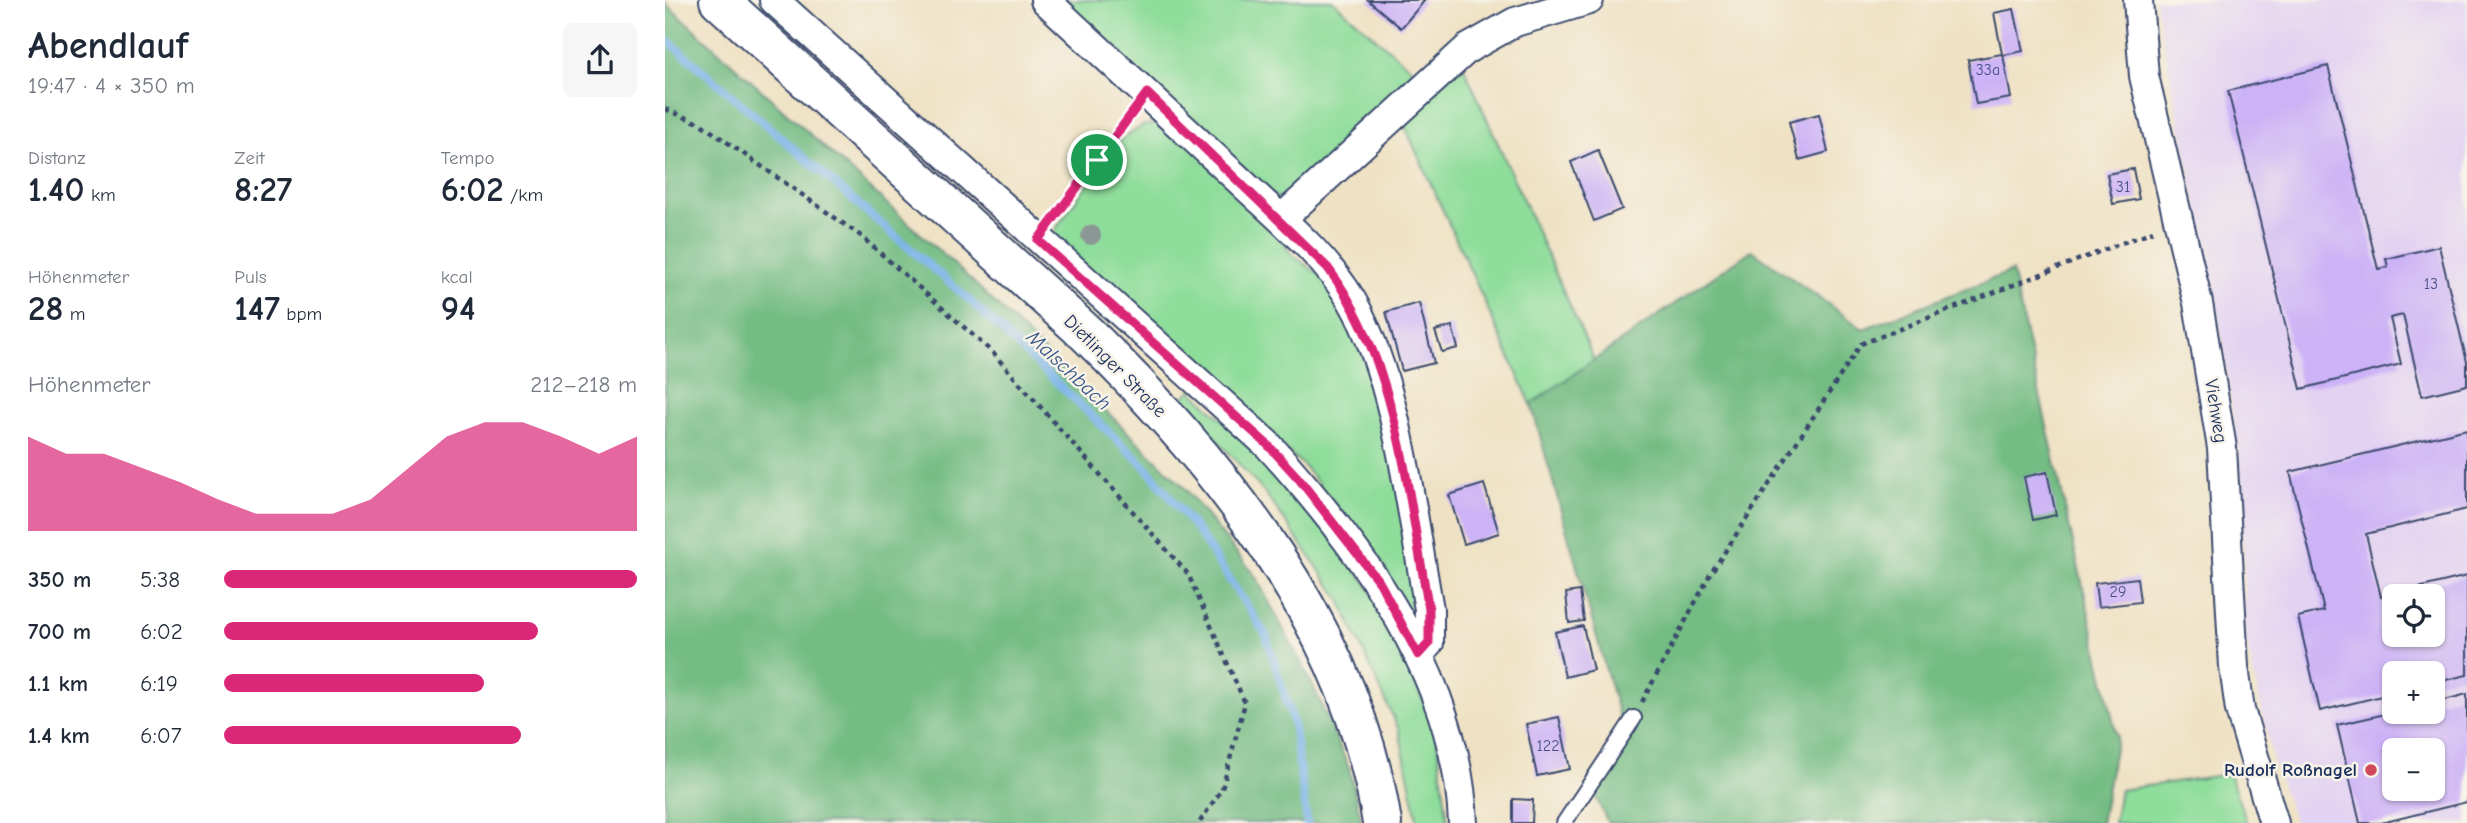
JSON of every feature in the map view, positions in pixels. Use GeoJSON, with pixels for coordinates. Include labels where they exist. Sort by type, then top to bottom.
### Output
{"type":"FeatureCollection","features":[{"type":"Feature","properties":{"kind":"main road","name":"Dietlinger Straße"},"geometry":{"type":"LineString","coordinates":[[719,0],[1142,388],[1250,519],[1295,586],[1328,651],[1358,729],[1382,823]]}},
{"type":"Feature","properties":{"kind":"street","name":"Dietlinger Straße"},"geometry":{"type":"LineString","coordinates":[[774,0],[1268,445],[1299,479],[1380,583],[1418,655],[1449,734],[1459,783],[1463,823]]}},
{"type":"Feature","properties":{"kind":"street"},"geometry":{"type":"LineString","coordinates":[[1045,0],[1281,219],[1328,268],[1351,299],[1363,323],[1386,392],[1429,609],[1429,643],[1418,655]]}},
{"type":"Feature","properties":{"kind":"street"},"geometry":{"type":"LineString","coordinates":[[1281,219],[1467,49],[1515,22],[1589,0]]}},
{"type":"Feature","properties":{"kind":"street","name":"Viehweg"},"geometry":{"type":"LineString","coordinates":[[2138,0],[2144,76],[2198,303],[2222,449],[2234,667],[2240,710],[2274,823]]}},
{"type":"Feature","properties":{"kind":"lane"},"geometry":{"type":"LineString","coordinates":[[1564,823],[1633,718]]}},
{"type":"Feature","properties":{"kind":"path"},"geometry":{"type":"LineString","coordinates":[[1038,240],[1147,93]]}},
{"type":"Feature","properties":{"kind":"path"},"geometry":{"type":"LineString","coordinates":[[665,109],[701,124],[860,236],[992,352],[1188,574],[1245,703],[1222,789],[1199,823]]}},
{"type":"Feature","properties":{"kind":"path"},"geometry":{"type":"LineString","coordinates":[[1633,718],[1711,573],[1861,344],[2178,222]]}},
{"type":"Feature","properties":{"kind":"shaded area"},"geometry":{"type":"Polygon","coordinates":[[[2155,0],[2467,0],[2467,823],[2295,823],[2273,760],[2246,639],[2241,471],[2221,330],[2155,0]]]}},
{"type":"Feature","properties":{"kind":"green space"},"geometry":{"type":"Polygon","coordinates":[[[1058,0],[1332,0],[1422,78],[1297,193],[1276,198],[1058,0]]]}},
{"type":"Feature","properties":{"kind":"green space"},"geometry":{"type":"Polygon","coordinates":[[[665,3],[969,278],[1183,486],[1256,577],[1314,688],[1349,768],[1362,823],[665,823],[665,3]]]}},
{"type":"Feature","properties":{"kind":"green space"},"geometry":{"type":"Polygon","coordinates":[[[1463,65],[1595,362],[1531,404],[1401,118],[1463,65]]]}},
{"type":"Feature","properties":{"kind":"green space"},"geometry":{"type":"Polygon","coordinates":[[[1172,123],[1271,219],[1290,253],[1320,275],[1344,303],[1384,415],[1417,576],[1416,625],[1378,556],[1303,465],[1058,248],[1055,230],[1116,143],[1144,125],[1172,123]]]}},
{"type":"Feature","properties":{"kind":"green space"},"geometry":{"type":"Polygon","coordinates":[[[1752,250],[1863,329],[2012,271],[2117,738],[2101,823],[1608,823],[1595,795],[1633,733],[1621,723],[1531,404],[1752,250]]]}},
{"type":"Feature","properties":{"kind":"green space"},"geometry":{"type":"Polygon","coordinates":[[[1191,390],[1294,487],[1370,589],[1435,725],[1448,823],[1418,823],[1399,730],[1339,598],[1266,494],[1181,400],[1191,390]]]}},
{"type":"Feature","properties":{"kind":"green space"},"geometry":{"type":"Polygon","coordinates":[[[2229,774],[2247,823],[2114,823],[2120,790],[2229,774]]]}},
{"type":"Feature","properties":{"kind":"building"},"geometry":{"type":"Polygon","coordinates":[[[1368,0],[1425,0],[1401,28],[1368,0]]]}},
{"type":"Feature","properties":{"kind":"building"},"geometry":{"type":"Polygon","coordinates":[[[2014,9],[2023,51],[2003,55],[2011,98],[1976,104],[1968,60],[2002,54],[1994,13],[2014,9]]]}},
{"type":"Feature","properties":{"kind":"building"},"geometry":{"type":"Polygon","coordinates":[[[2328,66],[2378,269],[2388,267],[2386,259],[2439,246],[2467,362],[2467,385],[2422,396],[2403,315],[2390,318],[2401,364],[2301,389],[2228,91],[2328,66]]]}},
{"type":"Feature","properties":{"kind":"building"},"geometry":{"type":"Polygon","coordinates":[[[1819,114],[1828,152],[1799,160],[1789,122],[1819,114]]]}},
{"type":"Feature","properties":{"kind":"building"},"geometry":{"type":"Polygon","coordinates":[[[1598,150],[1622,209],[1594,221],[1571,162],[1598,150]]]}},
{"type":"Feature","properties":{"kind":"building"},"geometry":{"type":"Polygon","coordinates":[[[2133,169],[2139,199],[2113,204],[2107,174],[2133,169]]]}},
{"type":"Feature","properties":{"kind":"building"},"geometry":{"type":"Polygon","coordinates":[[[1419,303],[1434,363],[1402,371],[1386,312],[1419,303]]]}},
{"type":"Feature","properties":{"kind":"building"},"geometry":{"type":"Polygon","coordinates":[[[1452,326],[1458,348],[1442,352],[1435,331],[1452,326]]]}},
{"type":"Feature","properties":{"kind":"building"},"geometry":{"type":"Polygon","coordinates":[[[2467,429],[2467,509],[2366,534],[2382,597],[2382,647],[2445,647],[2445,584],[2434,584],[2467,576],[2467,675],[2445,680],[2445,661],[2382,661],[2382,696],[2320,711],[2298,617],[2324,611],[2290,472],[2467,429]]]}},
{"type":"Feature","properties":{"kind":"building"},"geometry":{"type":"Polygon","coordinates":[[[2047,472],[2056,515],[2033,520],[2024,477],[2047,472]]]}},
{"type":"Feature","properties":{"kind":"building"},"geometry":{"type":"Polygon","coordinates":[[[1484,484],[1499,533],[1464,544],[1449,495],[1484,484]]]}},
{"type":"Feature","properties":{"kind":"building"},"geometry":{"type":"Polygon","coordinates":[[[2137,578],[2140,602],[2098,607],[2095,583],[2137,578]]]}},
{"type":"Feature","properties":{"kind":"building"},"geometry":{"type":"Polygon","coordinates":[[[1580,591],[1584,621],[1569,623],[1566,593],[1580,591]]]}},
{"type":"Feature","properties":{"kind":"building"},"geometry":{"type":"Polygon","coordinates":[[[1583,626],[1593,670],[1565,677],[1555,632],[1583,626]]]}},
{"type":"Feature","properties":{"kind":"building","name":"Rudolf Roßnagel"},"geometry":{"type":"Polygon","coordinates":[[[2467,694],[2467,802],[2381,823],[2360,823],[2337,725],[2382,715],[2382,724],[2445,724],[2445,700],[2467,694]]]}},
{"type":"Feature","properties":{"kind":"building"},"geometry":{"type":"Polygon","coordinates":[[[1559,717],[1570,769],[1537,776],[1526,724],[1559,717]]]}},
{"type":"Feature","properties":{"kind":"building"},"geometry":{"type":"Polygon","coordinates":[[[1513,799],[1533,800],[1532,823],[1513,823],[1513,799]]]}},
{"type":"Feature","properties":{"kind":"waterway","name":"Malschbach"},"geometry":{"type":"LineString","coordinates":[[665,38],[966,297],[1146,467],[1198,532],[1266,635],[1293,722],[1307,823]]}},
{"type":"Feature","properties":{"kind":"place","name":"Rudolf Roßnagel"},"geometry":{"type":"Point","coordinates":[2371,770]}},
{"type":"Feature","properties":{"kind":"route"},"geometry":{"type":"LineString","coordinates":[[1147,93],[1281,219],[1328,268],[1351,299],[1363,323],[1390,405],[1429,609],[1429,643],[1418,655],[1380,583],[1299,479],[1268,445],[1038,240],[1097,160],[1147,93]]}}]}
